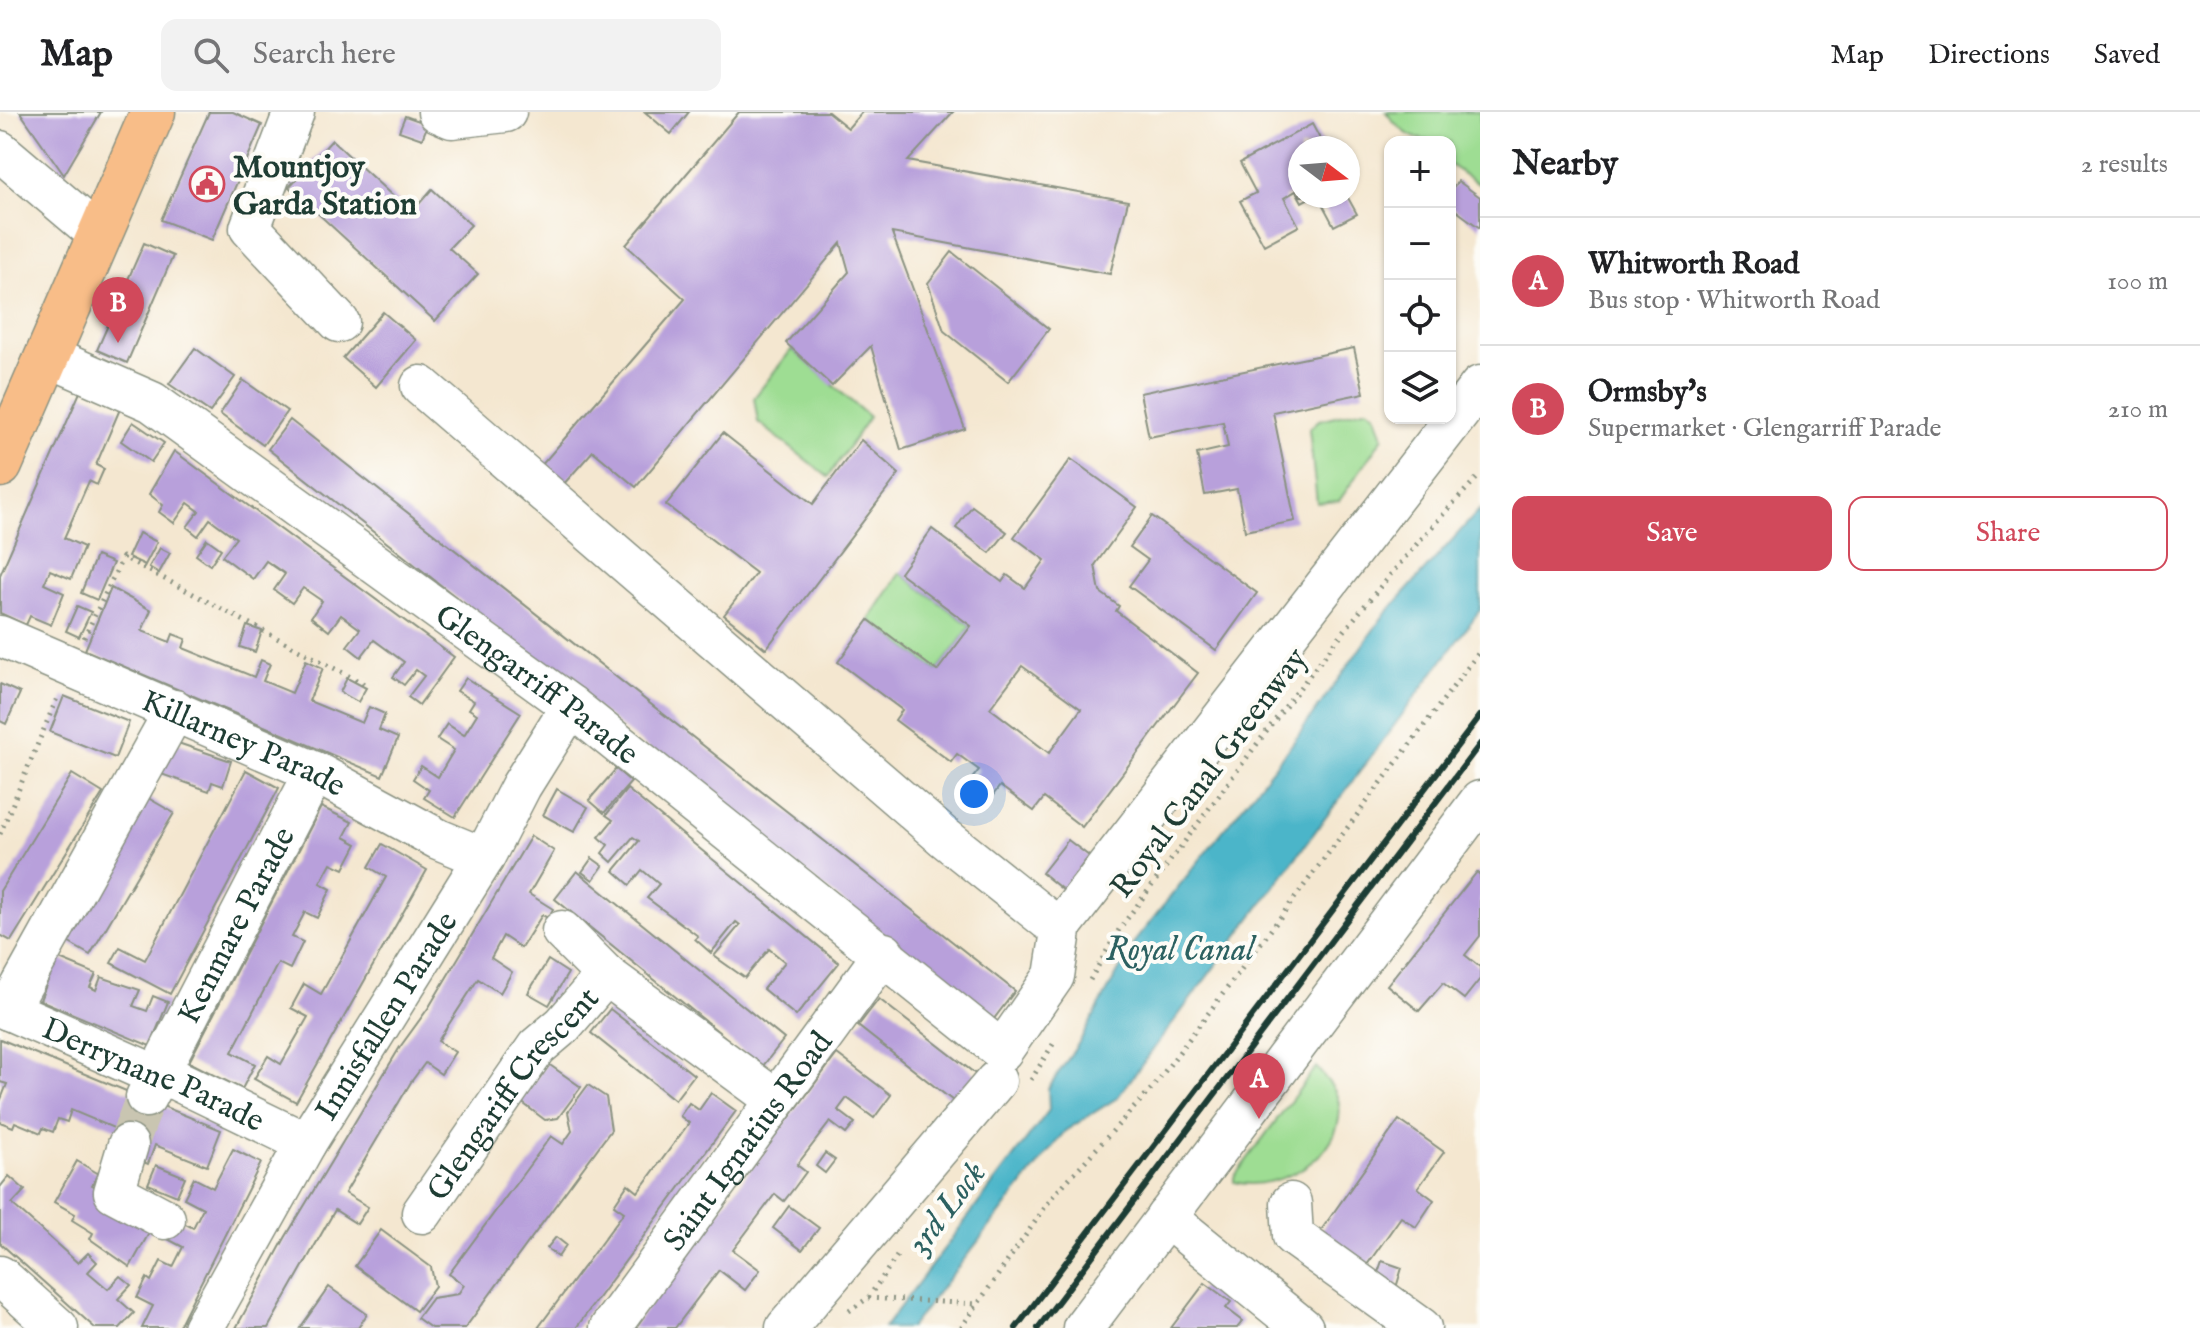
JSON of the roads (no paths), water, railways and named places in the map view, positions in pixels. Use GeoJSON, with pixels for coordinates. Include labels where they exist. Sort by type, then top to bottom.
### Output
{"type":"FeatureCollection","features":[{"type":"Feature","properties":{"kind":"main road"},"geometry":{"type":"LineString","coordinates":[[0,465],[153,112]]}},
{"type":"Feature","properties":{"kind":"street"},"geometry":{"type":"LineString","coordinates":[[294,112],[250,228],[339,322]]}},
{"type":"Feature","properties":{"kind":"street"},"geometry":{"type":"LineString","coordinates":[[438,112],[452,118],[506,112]]}},
{"type":"Feature","properties":{"kind":"street"},"geometry":{"type":"LineString","coordinates":[[0,151],[98,234]]}},
{"type":"Feature","properties":{"kind":"street","name":"Glengarriff Parade"},"geometry":{"type":"LineString","coordinates":[[47,356],[152,402],[571,706],[884,953],[1007,1075]]}},
{"type":"Feature","properties":{"kind":"street"},"geometry":{"type":"LineString","coordinates":[[421,386],[945,838],[1048,920],[1062,925]]}},
{"type":"Feature","properties":{"kind":"street"},"geometry":{"type":"LineString","coordinates":[[786,1328],[1007,1075],[1054,976],[1062,925],[1480,386]]}},
{"type":"Feature","properties":{"kind":"street","name":"Killarney Parade"},"geometry":{"type":"LineString","coordinates":[[0,636],[65,678],[175,710],[315,772],[438,839],[484,858]]}},
{"type":"Feature","properties":{"kind":"street","name":"Innisfallen Parade"},"geometry":{"type":"LineString","coordinates":[[203,1328],[306,1143],[484,858],[521,786],[571,706]]}},
{"type":"Feature","properties":{"kind":"street"},"geometry":{"type":"LineString","coordinates":[[4,1008],[175,710]]}},
{"type":"Feature","properties":{"kind":"street","name":"Kenmare Parade"},"geometry":{"type":"LineString","coordinates":[[150,1086],[315,772]]}},
{"type":"Feature","properties":{"kind":"street"},"geometry":{"type":"LineString","coordinates":[[1083,1328],[1480,801]]}},
{"type":"Feature","properties":{"kind":"street"},"geometry":{"type":"LineString","coordinates":[[562,931],[606,975],[776,1100]]}},
{"type":"Feature","properties":{"kind":"street","name":"Saint Ignatius Road"},"geometry":{"type":"LineString","coordinates":[[610,1328],[884,953]]}},
{"type":"Feature","properties":{"kind":"street","name":"Glengariff Crescent"},"geometry":{"type":"LineString","coordinates":[[422,1213],[537,1047],[563,1025],[606,975]]}},
{"type":"Feature","properties":{"kind":"street","name":"Derrynane Parade"},"geometry":{"type":"LineString","coordinates":[[4,1008],[150,1086],[176,1080],[306,1143]]}},
{"type":"Feature","properties":{"kind":"street"},"geometry":{"type":"LineString","coordinates":[[128,1145],[114,1192],[165,1219]]}},
{"type":"Feature","properties":{"kind":"street"},"geometry":{"type":"LineString","coordinates":[[1291,1203],[1293,1236],[1421,1328]]}},
{"type":"Feature","properties":{"kind":"street"},"geometry":{"type":"LineString","coordinates":[[1166,1217],[1303,1328]]}},
{"type":"Feature","properties":{"kind":"street"},"geometry":{"type":"LineString","coordinates":[[0,1276],[58,1328]]}},
{"type":"Feature","properties":{"kind":"water","name":"Royal Canal"},"geometry":{"type":"Polygon","coordinates":[[[1480,509],[1480,610],[1117,1098],[1065,1131],[910,1328],[884,1328],[1049,1110],[1048,1089],[1080,1041],[1135,941],[1292,744],[1382,618],[1480,509]]]}},
{"type":"Feature","properties":{"kind":"tunnel"},"geometry":{"type":"LineString","coordinates":[[128,1145],[146,1097]]}},
{"type":"Feature","properties":{"kind":"railway"},"geometry":{"type":"LineString","coordinates":[[1016,1328],[1480,716]]}},
{"type":"Feature","properties":{"kind":"railway"},"geometry":{"type":"LineString","coordinates":[[1038,1328],[1480,744]]}},
{"type":"Feature","properties":{"kind":"place","name":"Mountjoy Garda Station"},"geometry":{"type":"Point","coordinates":[207,184]}},
{"type":"Feature","properties":{"kind":"place","name":"Ormsby's"},"geometry":{"type":"Point","coordinates":[118,343]}},
{"type":"Feature","properties":{"kind":"place","name":"Whitworth Road"},"geometry":{"type":"Point","coordinates":[1259,1119]}},
{"type":"Feature","properties":{"kind":"water label","name":"3rd Lock"},"geometry":{"type":"Point","coordinates":[945,1207]}}]}
